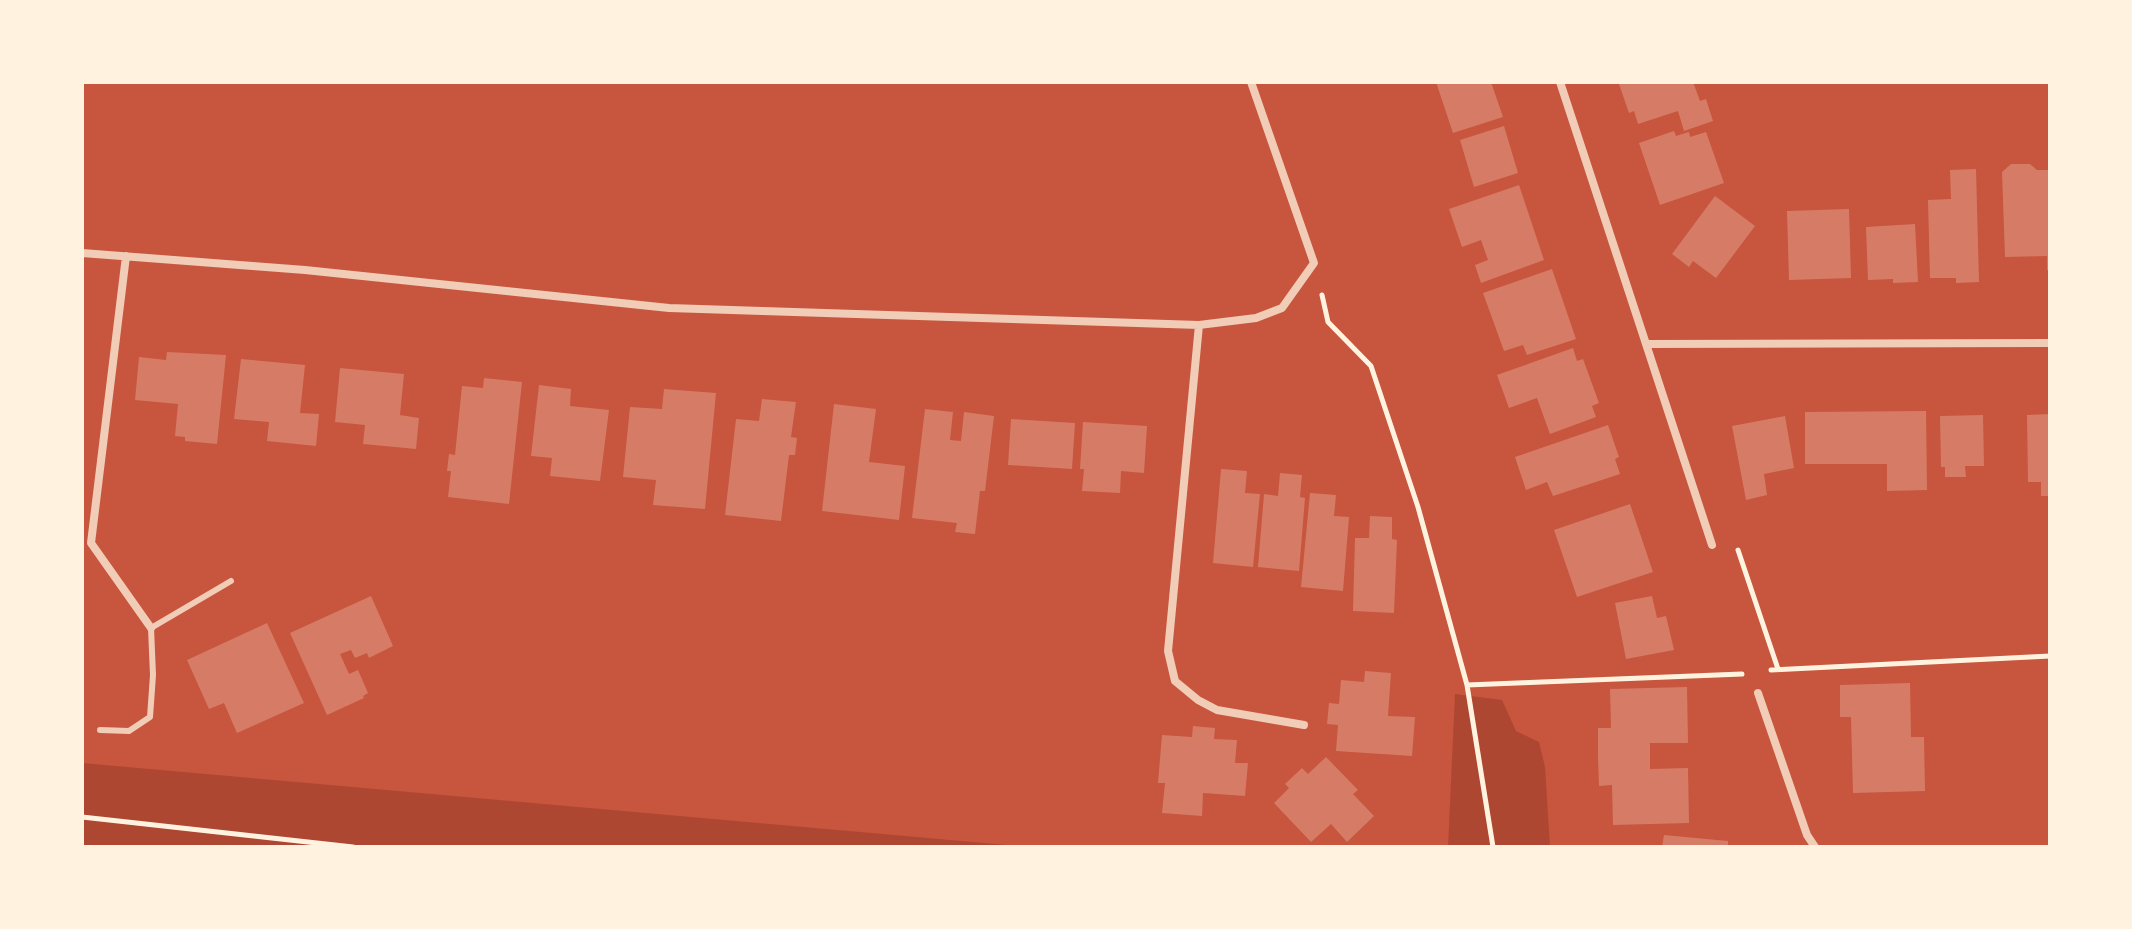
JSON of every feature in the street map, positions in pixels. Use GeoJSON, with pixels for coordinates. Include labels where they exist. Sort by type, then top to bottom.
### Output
{"type":"FeatureCollection","features":[{"type":"Feature","properties":{"kind":"street"},"geometry":{"type":"LineString","coordinates":[[82,253],[305,270],[669,308],[1199,325],[1256,318],[1282,308],[1314,263],[1251,82]]}},
{"type":"Feature","properties":{"kind":"street"},"geometry":{"type":"LineString","coordinates":[[1560,82],[1712,545]]}},
{"type":"Feature","properties":{"kind":"street"},"geometry":{"type":"LineString","coordinates":[[126,256],[91,543],[151,628]]}},
{"type":"Feature","properties":{"kind":"street"},"geometry":{"type":"LineString","coordinates":[[1199,325],[1168,651],[1175,681],[1198,700],[1217,710],[1304,725]]}},
{"type":"Feature","properties":{"kind":"street"},"geometry":{"type":"LineString","coordinates":[[1646,344],[2050,343]]}},
{"type":"Feature","properties":{"kind":"street"},"geometry":{"type":"LineString","coordinates":[[1758,693],[1807,835],[1815,847]]}},
{"type":"Feature","properties":{"kind":"lane"},"geometry":{"type":"LineString","coordinates":[[100,730],[129,731],[150,717],[153,675],[151,628],[231,581]]}},
{"type":"Feature","properties":{"kind":"path"},"geometry":{"type":"LineString","coordinates":[[1314,263],[1328,322],[1371,366],[1418,507],[1467,685],[1493,847]]}},
{"type":"Feature","properties":{"kind":"path"},"geometry":{"type":"LineString","coordinates":[[1712,545],[1735,541],[1778,669]]}},
{"type":"Feature","properties":{"kind":"path"},"geometry":{"type":"LineString","coordinates":[[1764,671],[2050,656]]}},
{"type":"Feature","properties":{"kind":"path"},"geometry":{"type":"LineString","coordinates":[[1467,685],[1750,673]]}},
{"type":"Feature","properties":{"kind":"path"},"geometry":{"type":"LineString","coordinates":[[82,817],[353,847]]}},
{"type":"Feature","properties":{"kind":"shaded area"},"geometry":{"type":"Polygon","coordinates":[[[1455,694],[1502,700],[1516,731],[1539,742],[1545,767],[1550,847],[1448,847],[1455,694]]]}},
{"type":"Feature","properties":{"kind":"shaded area"},"geometry":{"type":"Polygon","coordinates":[[[82,763],[1029,847],[82,847],[82,763]]]}},
{"type":"Feature","properties":{"kind":"building"},"geometry":{"type":"Polygon","coordinates":[[[1436,82],[1491,82],[1503,117],[1453,133],[1436,82]]]}},
{"type":"Feature","properties":{"kind":"building"},"geometry":{"type":"Polygon","coordinates":[[[1693,82],[1700,101],[1706,99],[1713,121],[1684,131],[1678,111],[1638,124],[1634,111],[1629,113],[1619,84],[1693,82]]]}},
{"type":"Feature","properties":{"kind":"building"},"geometry":{"type":"Polygon","coordinates":[[[1504,126],[1518,173],[1474,187],[1460,140],[1504,126]]]}},
{"type":"Feature","properties":{"kind":"building"},"geometry":{"type":"Polygon","coordinates":[[[1674,131],[1676,136],[1689,132],[1690,137],[1706,132],[1724,183],[1660,205],[1639,143],[1674,131]]]}},
{"type":"Feature","properties":{"kind":"building"},"geometry":{"type":"Polygon","coordinates":[[[2011,164],[2030,164],[2037,170],[2050,170],[2050,270],[2047,270],[2047,256],[2005,257],[2002,172],[2011,164]]]}},
{"type":"Feature","properties":{"kind":"building"},"geometry":{"type":"Polygon","coordinates":[[[1976,169],[1979,282],[1956,283],[1956,278],[1930,278],[1928,200],[1951,199],[1950,170],[1976,169]]]}},
{"type":"Feature","properties":{"kind":"building"},"geometry":{"type":"Polygon","coordinates":[[[1519,185],[1544,260],[1481,283],[1475,265],[1488,260],[1481,240],[1462,247],[1449,209],[1519,185]]]}},
{"type":"Feature","properties":{"kind":"building"},"geometry":{"type":"Polygon","coordinates":[[[1715,196],[1755,226],[1716,278],[1693,261],[1689,267],[1672,254],[1715,196]]]}},
{"type":"Feature","properties":{"kind":"building"},"geometry":{"type":"Polygon","coordinates":[[[1849,209],[1851,278],[1789,280],[1787,211],[1849,209]]]}},
{"type":"Feature","properties":{"kind":"building"},"geometry":{"type":"Polygon","coordinates":[[[1915,224],[1918,282],[1868,280],[1866,227],[1915,224]]]}},
{"type":"Feature","properties":{"kind":"building"},"geometry":{"type":"Polygon","coordinates":[[[1552,269],[1576,339],[1527,355],[1523,345],[1504,351],[1483,293],[1552,269]]]}},
{"type":"Feature","properties":{"kind":"building"},"geometry":{"type":"Polygon","coordinates":[[[1573,348],[1577,361],[1583,359],[1599,403],[1592,406],[1596,417],[1550,434],[1537,398],[1509,408],[1497,375],[1573,348]]]}},
{"type":"Feature","properties":{"kind":"building"},"geometry":{"type":"Polygon","coordinates":[[[167,352],[226,355],[217,444],[185,441],[185,437],[175,436],[178,404],[135,400],[139,357],[166,360],[167,352]]]}},
{"type":"Feature","properties":{"kind":"building"},"geometry":{"type":"Polygon","coordinates":[[[241,359],[305,365],[300,413],[319,414],[316,446],[267,441],[269,422],[234,419],[241,359]]]}},
{"type":"Feature","properties":{"kind":"building"},"geometry":{"type":"Polygon","coordinates":[[[340,368],[404,374],[400,415],[419,418],[416,449],[363,444],[365,425],[335,422],[340,368]]]}},
{"type":"Feature","properties":{"kind":"building"},"geometry":{"type":"Polygon","coordinates":[[[484,378],[522,382],[509,504],[448,497],[449,454],[455,455],[462,386],[483,388],[484,378]]]}},
{"type":"Feature","properties":{"kind":"building"},"geometry":{"type":"Polygon","coordinates":[[[539,385],[571,389],[570,406],[609,410],[600,481],[550,476],[552,458],[531,456],[539,385]]]}},
{"type":"Feature","properties":{"kind":"building"},"geometry":{"type":"Polygon","coordinates":[[[664,389],[716,393],[705,509],[653,505],[656,480],[623,477],[630,407],[662,409],[664,389]]]}},
{"type":"Feature","properties":{"kind":"building"},"geometry":{"type":"Polygon","coordinates":[[[762,399],[796,402],[791,437],[797,438],[795,455],[789,455],[781,521],[725,515],[736,419],[759,421],[762,399]]]}},
{"type":"Feature","properties":{"kind":"building"},"geometry":{"type":"Polygon","coordinates":[[[834,404],[876,409],[869,462],[905,466],[899,520],[822,511],[834,404]]]}},
{"type":"Feature","properties":{"kind":"building"},"geometry":{"type":"Polygon","coordinates":[[[925,409],[953,412],[950,440],[961,441],[964,412],[994,416],[985,491],[980,491],[975,534],[955,532],[957,523],[912,518],[925,409]]]}},
{"type":"Feature","properties":{"kind":"building"},"geometry":{"type":"Polygon","coordinates":[[[1926,411],[1927,490],[1887,491],[1887,464],[1805,464],[1805,412],[1926,411]]]}},
{"type":"Feature","properties":{"kind":"building"},"geometry":{"type":"Polygon","coordinates":[[[2050,414],[2050,496],[2041,496],[2041,482],[2028,482],[2027,415],[2050,414]]]}},
{"type":"Feature","properties":{"kind":"building"},"geometry":{"type":"Polygon","coordinates":[[[1983,415],[1984,466],[1965,466],[1966,477],[1945,477],[1945,467],[1941,467],[1940,416],[1983,415]]]}},
{"type":"Feature","properties":{"kind":"building"},"geometry":{"type":"Polygon","coordinates":[[[1785,416],[1794,468],[1764,474],[1767,495],[1746,500],[1732,426],[1785,416]]]}},
{"type":"Feature","properties":{"kind":"building"},"geometry":{"type":"Polygon","coordinates":[[[1011,419],[1075,423],[1072,469],[1008,465],[1011,419]]]}},
{"type":"Feature","properties":{"kind":"building"},"geometry":{"type":"Polygon","coordinates":[[[1083,422],[1147,426],[1144,473],[1121,471],[1120,493],[1082,491],[1083,422]]]}},
{"type":"Feature","properties":{"kind":"building"},"geometry":{"type":"Polygon","coordinates":[[[1608,425],[1619,457],[1615,459],[1620,474],[1553,496],[1547,482],[1526,490],[1515,457],[1608,425]]]}},
{"type":"Feature","properties":{"kind":"building"},"geometry":{"type":"Polygon","coordinates":[[[1221,469],[1247,471],[1245,493],[1260,494],[1253,567],[1213,563],[1221,469]]]}},
{"type":"Feature","properties":{"kind":"building"},"geometry":{"type":"Polygon","coordinates":[[[1280,473],[1302,475],[1300,497],[1305,498],[1299,571],[1258,567],[1264,494],[1278,496],[1280,473]]]}},
{"type":"Feature","properties":{"kind":"building"},"geometry":{"type":"Polygon","coordinates":[[[1310,493],[1336,495],[1334,516],[1349,517],[1343,591],[1301,587],[1310,493]]]}},
{"type":"Feature","properties":{"kind":"building"},"geometry":{"type":"Polygon","coordinates":[[[1630,504],[1653,572],[1577,597],[1554,530],[1630,504]]]}},
{"type":"Feature","properties":{"kind":"building"},"geometry":{"type":"Polygon","coordinates":[[[1370,516],[1392,517],[1392,539],[1397,540],[1394,613],[1353,611],[1355,538],[1369,538],[1370,516]]]}},
{"type":"Feature","properties":{"kind":"building"},"geometry":{"type":"Polygon","coordinates":[[[371,596],[393,646],[369,658],[367,653],[355,658],[351,650],[340,654],[349,674],[358,670],[368,693],[364,698],[327,715],[290,633],[371,596]]]}},
{"type":"Feature","properties":{"kind":"building"},"geometry":{"type":"Polygon","coordinates":[[[1652,596],[1657,618],[1666,616],[1674,650],[1626,659],[1615,603],[1652,596]]]}},
{"type":"Feature","properties":{"kind":"building"},"geometry":{"type":"Polygon","coordinates":[[[267,623],[304,703],[237,733],[224,703],[209,709],[187,660],[267,623]]]}},
{"type":"Feature","properties":{"kind":"building"},"geometry":{"type":"Polygon","coordinates":[[[1365,671],[1391,673],[1388,716],[1415,717],[1412,756],[1336,751],[1338,725],[1327,724],[1329,703],[1339,704],[1341,680],[1364,682],[1365,671]]]}},
{"type":"Feature","properties":{"kind":"building"},"geometry":{"type":"Polygon","coordinates":[[[1910,683],[1911,737],[1924,737],[1925,791],[1853,793],[1851,717],[1840,717],[1840,685],[1910,683]]]}},
{"type":"Feature","properties":{"kind":"building"},"geometry":{"type":"Polygon","coordinates":[[[1687,687],[1688,743],[1650,743],[1650,769],[1688,768],[1689,823],[1613,825],[1612,785],[1599,786],[1598,757],[1598,728],[1611,728],[1610,689],[1687,687]]]}},
{"type":"Feature","properties":{"kind":"building"},"geometry":{"type":"Polygon","coordinates":[[[1193,726],[1215,728],[1214,739],[1237,740],[1235,763],[1248,763],[1245,796],[1203,793],[1202,816],[1162,813],[1165,783],[1158,783],[1162,735],[1192,737],[1193,726]]]}},
{"type":"Feature","properties":{"kind":"building"},"geometry":{"type":"Polygon","coordinates":[[[1326,757],[1358,790],[1353,794],[1374,816],[1347,842],[1331,824],[1311,842],[1274,803],[1289,788],[1285,784],[1302,768],[1308,774],[1326,757]]]}},
{"type":"Feature","properties":{"kind":"building"},"geometry":{"type":"Polygon","coordinates":[[[1664,835],[1728,841],[1728,847],[1662,847],[1664,835]]]}}]}
